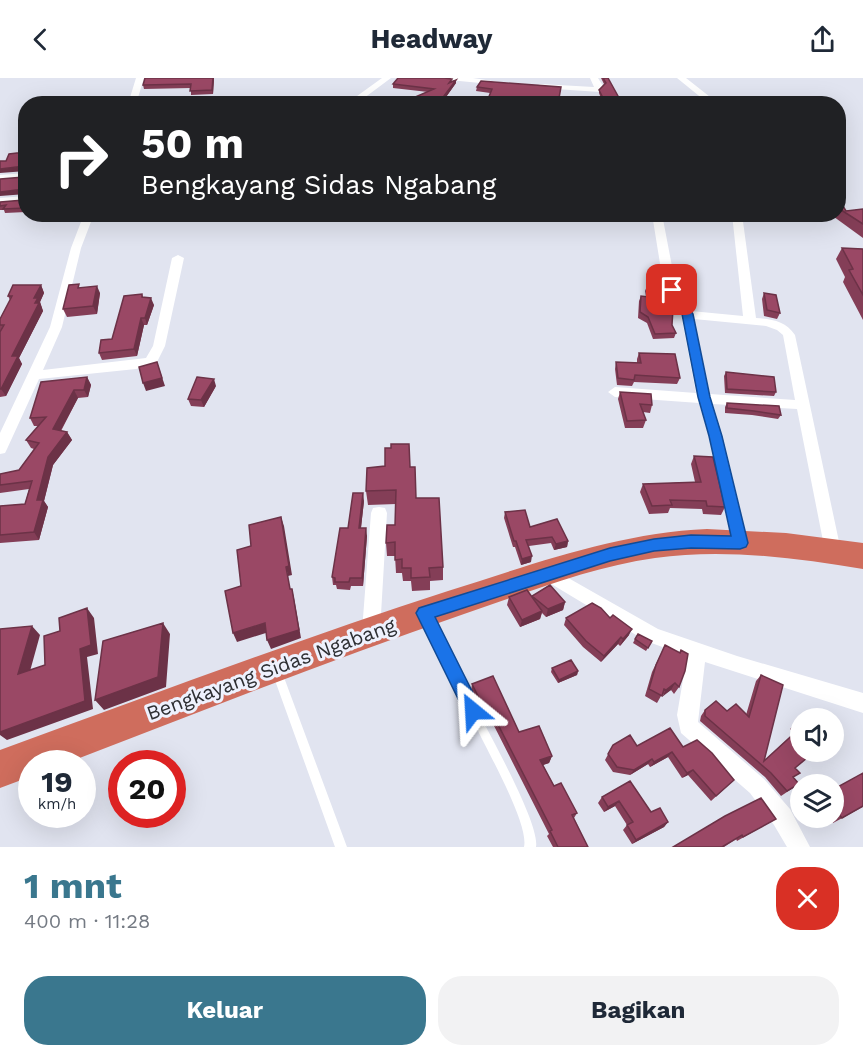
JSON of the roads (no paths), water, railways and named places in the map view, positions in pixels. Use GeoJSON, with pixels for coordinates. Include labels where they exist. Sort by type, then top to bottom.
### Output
{"type":"FeatureCollection","features":[{"type":"Feature","properties":{"kind":"highway","name":"Bengkayang Sidas Ngabang"},"geometry":{"type":"LineString","coordinates":[[0,770],[371,631],[610,555],[654,545],[691,542],[740,543],[848,553]]}},
{"type":"Feature","properties":{"kind":"street"},"geometry":{"type":"LineString","coordinates":[[134,96],[140,78]]}},
{"type":"Feature","properties":{"kind":"street"},"geometry":{"type":"LineString","coordinates":[[361,96],[387,78]]}},
{"type":"Feature","properties":{"kind":"street"},"geometry":{"type":"LineString","coordinates":[[448,78],[513,84]]}},
{"type":"Feature","properties":{"kind":"street"},"geometry":{"type":"LineString","coordinates":[[531,85],[566,92],[597,90],[599,86],[594,78]]}},
{"type":"Feature","properties":{"kind":"street"},"geometry":{"type":"LineString","coordinates":[[681,78],[705,96]]}},
{"type":"Feature","properties":{"kind":"street"},"geometry":{"type":"LineString","coordinates":[[0,178],[18,177]]}},
{"type":"Feature","properties":{"kind":"street"},"geometry":{"type":"LineString","coordinates":[[0,201],[18,200]]}},
{"type":"Feature","properties":{"kind":"street"},"geometry":{"type":"LineString","coordinates":[[0,449],[56,327],[76,248],[85,222]]}},
{"type":"Feature","properties":{"kind":"street"},"geometry":{"type":"LineString","coordinates":[[658,222],[669,282],[687,314],[704,397],[716,436],[740,543]]}},
{"type":"Feature","properties":{"kind":"street"},"geometry":{"type":"LineString","coordinates":[[738,222],[750,321]]}},
{"type":"Feature","properties":{"kind":"street"},"geometry":{"type":"LineString","coordinates":[[35,375],[136,365],[151,361],[159,346],[178,258]]}},
{"type":"Feature","properties":{"kind":"street"},"geometry":{"type":"LineString","coordinates":[[687,314],[770,323],[786,329],[803,405],[848,553]]}},
{"type":"Feature","properties":{"kind":"street"},"geometry":{"type":"LineString","coordinates":[[615,392],[803,405]]}},
{"type":"Feature","properties":{"kind":"street"},"geometry":{"type":"LineString","coordinates":[[371,631],[379,513]]}},
{"type":"Feature","properties":{"kind":"street"},"geometry":{"type":"LineString","coordinates":[[549,574],[652,635],[697,652],[863,703]]}},
{"type":"Feature","properties":{"kind":"street"},"geometry":{"type":"LineString","coordinates":[[697,652],[687,716],[688,726],[757,786],[777,810],[799,847]]}},
{"type":"Feature","properties":{"kind":"lane"},"geometry":{"type":"LineString","coordinates":[[424,613],[512,789],[530,831],[532,845]]}},
{"type":"Feature","properties":{"kind":"lane"},"geometry":{"type":"LineString","coordinates":[[275,668],[341,847]]}}]}
